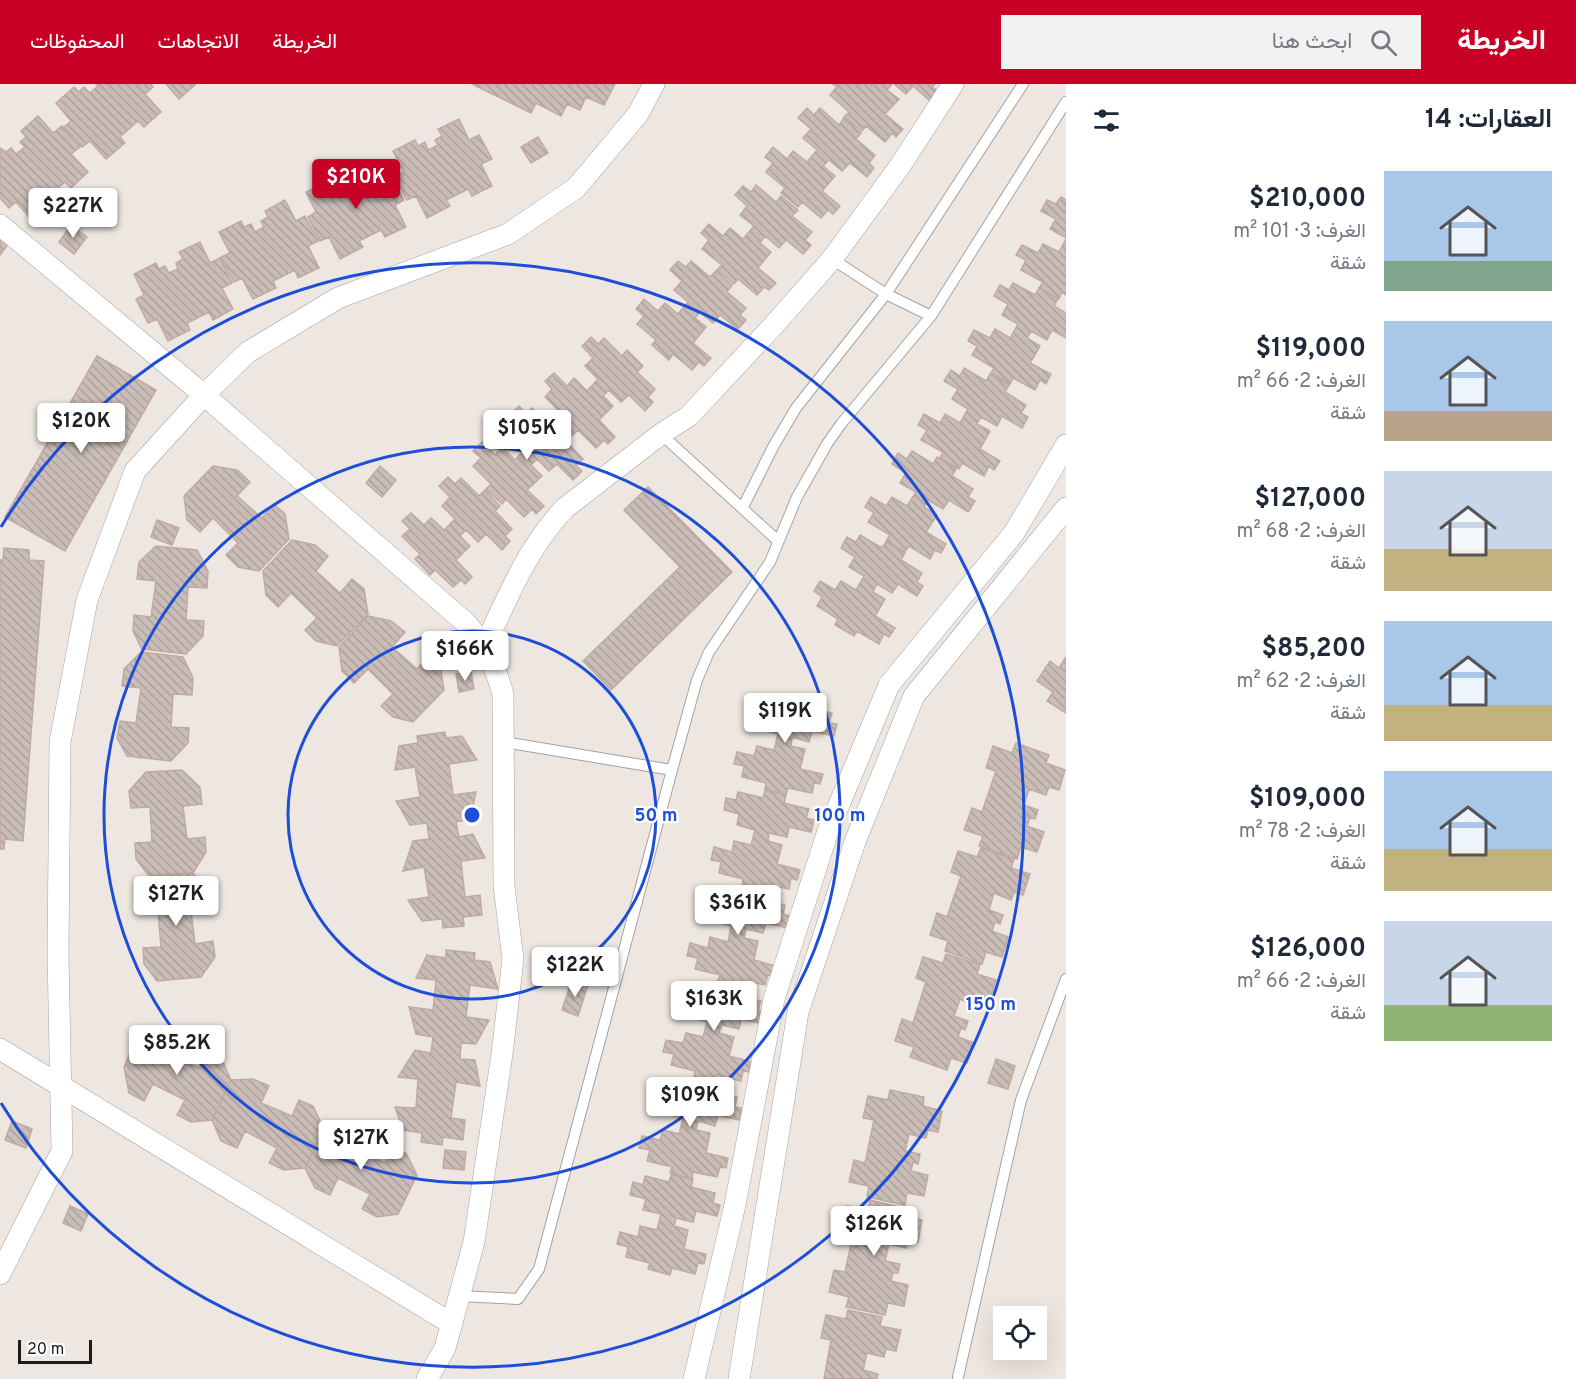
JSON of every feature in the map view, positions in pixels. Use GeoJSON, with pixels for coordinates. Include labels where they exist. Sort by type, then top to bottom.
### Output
{"type":"FeatureCollection","features":[{"type":"Feature","properties":{"kind":"street"},"geometry":{"type":"LineString","coordinates":[[0,1274],[62,1151],[58,954],[60,742],[87,600],[135,471],[204,395],[248,352],[338,298],[508,234],[576,188],[638,114],[654,84]]}},
{"type":"Feature","properties":{"kind":"street"},"geometry":{"type":"LineString","coordinates":[[484,645],[523,564],[552,522],[565,508],[661,434],[689,416],[774,325],[832,259],[900,166],[954,84]]}},
{"type":"Feature","properties":{"kind":"street"},"geometry":{"type":"LineString","coordinates":[[0,225],[204,395],[467,624],[484,645],[495,665],[503,694],[504,886],[513,959],[502,1054],[474,1242],[445,1348],[427,1379]]}},
{"type":"Feature","properties":{"kind":"street"},"geometry":{"type":"LineString","coordinates":[[694,1379],[735,1205],[774,999],[828,831],[889,685],[1014,533],[1066,445]]}},
{"type":"Feature","properties":{"kind":"street"},"geometry":{"type":"LineString","coordinates":[[739,1379],[798,1012],[856,839],[914,696],[1066,508]]}},
{"type":"Feature","properties":{"kind":"street"},"geometry":{"type":"LineString","coordinates":[[0,1049],[452,1324]]}},
{"type":"Feature","properties":{"kind":"lane"},"geometry":{"type":"LineString","coordinates":[[743,507],[773,447],[796,408],[886,294],[1023,84]]}},
{"type":"Feature","properties":{"kind":"lane"},"geometry":{"type":"LineString","coordinates":[[459,1296],[518,1299],[539,1269],[672,770],[697,681],[709,652],[770,562],[811,469],[834,434],[932,316],[1066,102]]}},
{"type":"Feature","properties":{"kind":"lane"},"geometry":{"type":"LineString","coordinates":[[832,259],[886,294],[932,316]]}},
{"type":"Feature","properties":{"kind":"lane"},"geometry":{"type":"LineString","coordinates":[[661,434],[778,541]]}},
{"type":"Feature","properties":{"kind":"lane"},"geometry":{"type":"LineString","coordinates":[[504,742],[672,770]]}},
{"type":"Feature","properties":{"kind":"lane"},"geometry":{"type":"LineString","coordinates":[[958,1377],[1021,1100],[1066,979]]}},
{"type":"Feature","properties":{"kind":"building"},"geometry":{"type":"Polygon","coordinates":[[[96,84],[151,84],[153,87],[145,94],[161,112],[144,127],[138,121],[120,137],[125,143],[106,159],[90,141],[82,147],[64,127],[71,121],[56,103],[74,87],[79,92],[84,87],[90,93],[98,86],[96,84]]]}},
{"type":"Feature","properties":{"kind":"building"},"geometry":{"type":"Polygon","coordinates":[[[166,84],[196,84],[179,99],[166,84]]]}},
{"type":"Feature","properties":{"kind":"building"},"geometry":{"type":"Polygon","coordinates":[[[472,84],[615,84],[604,105],[586,97],[580,110],[567,104],[561,116],[536,103],[531,113],[472,84]]]}},
{"type":"Feature","properties":{"kind":"building"},"geometry":{"type":"Polygon","coordinates":[[[833,84],[869,84],[871,86],[872,84],[892,84],[887,90],[899,99],[885,114],[903,129],[896,137],[892,133],[885,142],[866,126],[862,131],[844,117],[849,112],[830,95],[837,87],[833,84]]]}},
{"type":"Feature","properties":{"kind":"building"},"geometry":{"type":"Polygon","coordinates":[[[894,84],[935,84],[932,87],[938,91],[930,101],[913,86],[906,94],[894,84]]]}},
{"type":"Feature","properties":{"kind":"building"},"geometry":{"type":"Polygon","coordinates":[[[807,108],[814,115],[820,108],[839,125],[844,118],[861,133],[856,139],[875,155],[869,163],[874,168],[867,177],[850,163],[842,171],[829,160],[823,166],[835,176],[822,191],[840,206],[833,214],[828,210],[821,218],[802,202],[798,207],[781,193],[785,188],[766,172],[773,163],[765,157],[773,147],[787,159],[793,151],[807,162],[817,150],[803,138],[811,129],[798,118],[807,108]]]}},
{"type":"Feature","properties":{"kind":"building"},"geometry":{"type":"Polygon","coordinates":[[[38,116],[53,133],[62,126],[80,147],[71,154],[88,172],[71,188],[65,182],[46,198],[52,203],[32,220],[16,202],[9,208],[0,198],[0,148],[6,152],[11,148],[16,154],[25,147],[20,142],[26,137],[21,131],[38,116]]]}},
{"type":"Feature","properties":{"kind":"building"},"geometry":{"type":"Polygon","coordinates":[[[459,119],[469,140],[479,135],[492,159],[481,164],[492,186],[472,196],[468,189],[446,200],[450,206],[427,218],[416,196],[407,200],[395,176],[404,172],[393,151],[415,140],[418,146],[425,142],[428,150],[438,145],[435,140],[442,136],[438,129],[459,119]]]}},
{"type":"Feature","properties":{"kind":"building"},"geometry":{"type":"Polygon","coordinates":[[[538,137],[548,153],[531,163],[521,147],[538,137]]]}},
{"type":"Feature","properties":{"kind":"building"},"geometry":{"type":"Polygon","coordinates":[[[372,160],[382,181],[392,176],[404,200],[395,205],[406,227],[385,237],[381,230],[359,241],[363,247],[340,259],[329,237],[320,241],[308,217],[316,212],[306,192],[328,181],[331,187],[337,183],[341,191],[351,186],[348,181],[355,177],[351,170],[372,160]]]}},
{"type":"Feature","properties":{"kind":"building"},"geometry":{"type":"Polygon","coordinates":[[[756,185],[776,202],[781,196],[798,210],[792,216],[812,232],[805,240],[811,245],[803,254],[786,240],[779,248],[765,236],[760,243],[771,252],[758,268],[776,283],[769,290],[764,287],[757,295],[738,279],[734,284],[717,270],[722,265],[702,249],[709,240],[701,233],[709,224],[723,236],[730,228],[743,239],[754,226],[740,215],[747,206],[735,195],[743,186],[751,192],[756,185]]]}},
{"type":"Feature","properties":{"kind":"building"},"geometry":{"type":"Polygon","coordinates":[[[1061,197],[1066,200],[1066,238],[1050,229],[1056,219],[1041,211],[1047,200],[1056,204],[1061,197]]]}},
{"type":"Feature","properties":{"kind":"building"},"geometry":{"type":"Polygon","coordinates":[[[285,200],[296,221],[305,216],[318,241],[308,246],[319,268],[298,278],[295,270],[273,281],[276,288],[253,299],[242,278],[234,282],[221,257],[230,253],[219,232],[241,221],[244,227],[251,224],[255,232],[264,227],[261,221],[268,217],[265,211],[285,200]]]}},
{"type":"Feature","properties":{"kind":"building"},"geometry":{"type":"Polygon","coordinates":[[[71,225],[87,237],[74,254],[59,242],[71,225]]]}},
{"type":"Feature","properties":{"kind":"building"},"geometry":{"type":"Polygon","coordinates":[[[0,236],[9,243],[0,255],[0,236]]]}},
{"type":"Feature","properties":{"kind":"building"},"geometry":{"type":"Polygon","coordinates":[[[1066,239],[1066,295],[1062,292],[1059,299],[1039,288],[1043,282],[1021,270],[1026,260],[1016,255],[1022,245],[1038,253],[1043,244],[1059,252],[1066,239]]]}},
{"type":"Feature","properties":{"kind":"building"},"geometry":{"type":"Polygon","coordinates":[[[200,242],[210,263],[220,258],[232,283],[222,288],[233,309],[213,320],[209,312],[187,323],[190,330],[168,341],[157,319],[148,323],[136,299],[144,295],[134,274],[156,263],[159,269],[165,266],[169,273],[178,269],[176,263],[183,259],[179,252],[200,242]]]}},
{"type":"Feature","properties":{"kind":"building"},"geometry":{"type":"Polygon","coordinates":[[[678,261],[686,267],[691,261],[710,277],[716,271],[732,285],[727,292],[746,308],[740,315],[746,320],[738,329],[720,315],[713,323],[700,312],[695,318],[706,327],[693,343],[711,358],[704,366],[699,362],[692,370],[673,354],[669,360],[652,345],[656,340],[637,324],[644,316],[636,309],[644,299],[658,311],[665,303],[678,314],[688,302],[674,290],[682,281],[670,270],[678,261]]]}},
{"type":"Feature","properties":{"kind":"building"},"geometry":{"type":"Polygon","coordinates":[[[1013,283],[1035,295],[1039,288],[1058,299],[1054,306],[1066,313],[1066,338],[1052,330],[1047,340],[1031,331],[1027,338],[1040,346],[1030,363],[1051,374],[1046,384],[1040,380],[1035,390],[1013,378],[1010,384],[991,373],[994,368],[972,355],[977,346],[968,341],[974,330],[990,338],[995,329],[1010,338],[1018,324],[1002,315],[1008,304],[994,296],[1000,285],[1009,290],[1013,283]]]}},
{"type":"Feature","properties":{"kind":"building"},"geometry":{"type":"Polygon","coordinates":[[[591,337],[598,344],[604,338],[622,356],[627,350],[643,366],[637,372],[655,389],[648,397],[653,402],[645,411],[629,395],[621,402],[609,390],[603,396],[613,406],[599,420],[615,437],[608,444],[604,440],[596,448],[578,430],[573,435],[558,419],[563,415],[545,397],[552,389],[545,381],[554,373],[567,386],[574,378],[587,391],[598,379],[585,366],[593,358],[582,346],[591,337]]]}},
{"type":"Feature","properties":{"kind":"building"},"geometry":{"type":"Polygon","coordinates":[[[97,356],[156,390],[65,551],[5,517],[97,356]]]}},
{"type":"Feature","properties":{"kind":"building"},"geometry":{"type":"Polygon","coordinates":[[[964,368],[986,381],[990,374],[1009,385],[1005,392],[1026,405],[1021,413],[1028,417],[1022,428],[1002,416],[997,426],[981,417],[977,424],[990,431],[980,449],[1000,461],[994,470],[989,466],[984,476],[962,463],[959,469],[940,458],[943,452],[921,440],[927,430],[918,425],[924,414],[940,423],[945,414],[960,423],[968,409],[952,399],[958,389],[944,381],[951,370],[960,376],[964,368]]]}},
{"type":"Feature","properties":{"kind":"building"},"geometry":{"type":"Polygon","coordinates":[[[519,406],[526,414],[532,408],[550,425],[556,420],[572,435],[566,441],[583,459],[576,466],[582,471],[573,480],[557,464],[549,471],[537,459],[531,465],[542,476],[527,490],[544,506],[536,514],[532,509],[524,517],[506,499],[502,504],[486,489],[491,484],[473,466],[481,458],[473,451],[482,442],[495,455],[502,447],[515,460],[526,448],[513,435],[522,427],[510,415],[519,406]]]}},
{"type":"Feature","properties":{"kind":"building"},"geometry":{"type":"Polygon","coordinates":[[[912,451],[933,464],[937,457],[956,469],[952,476],[973,489],[968,497],[975,501],[968,512],[949,500],[943,509],[928,500],[924,507],[937,515],[926,532],[946,544],[941,553],[935,550],[930,559],[909,546],[905,552],[886,541],[890,535],[868,522],[874,513],[865,507],[871,497],[886,506],[892,497],[907,506],[916,492],[900,483],[906,473],[892,464],[898,453],[907,459],[912,451]]]}},
{"type":"Feature","properties":{"kind":"building"},"geometry":{"type":"Polygon","coordinates":[[[213,466],[237,470],[250,482],[237,496],[262,518],[274,504],[285,514],[289,539],[259,571],[238,567],[226,555],[238,543],[213,518],[200,532],[187,520],[184,496],[213,466]]]}},
{"type":"Feature","properties":{"kind":"building"},"geometry":{"type":"Polygon","coordinates":[[[380,466],[396,480],[382,497],[366,483],[380,466]]]}},
{"type":"Feature","properties":{"kind":"building"},"geometry":{"type":"Polygon","coordinates":[[[448,477],[455,484],[461,478],[479,496],[485,490],[500,506],[495,511],[512,529],[505,536],[510,541],[502,550],[486,534],[478,542],[466,530],[460,536],[470,546],[456,560],[472,577],[465,584],[461,580],[453,587],[435,570],[430,575],[415,559],[420,554],[402,536],[410,529],[402,521],[411,513],[424,525],[431,518],[444,530],[455,519],[442,506],[450,497],[439,486],[448,477]]]}},
{"type":"Feature","properties":{"kind":"building"},"geometry":{"type":"Polygon","coordinates":[[[648,487],[732,572],[611,690],[583,661],[680,567],[624,510],[648,487]]]}},
{"type":"Feature","properties":{"kind":"building"},"geometry":{"type":"Polygon","coordinates":[[[157,520],[179,528],[172,545],[151,537],[157,520]]]}},
{"type":"Feature","properties":{"kind":"building"},"geometry":{"type":"Polygon","coordinates":[[[860,535],[882,548],[886,542],[905,553],[901,560],[922,573],[917,582],[923,586],[917,596],[898,584],[892,593],[877,584],[873,592],[885,599],[875,616],[895,628],[889,637],[884,634],[879,644],[857,631],[854,636],[835,625],[838,619],[817,606],[822,597],[814,591],[820,581],[835,590],[841,581],[856,590],[864,576],[849,567],[855,557],[841,548],[847,537],[856,542],[860,535]]]}},
{"type":"Feature","properties":{"kind":"building"},"geometry":{"type":"Polygon","coordinates":[[[292,540],[315,545],[328,556],[316,571],[340,593],[352,579],[364,589],[368,614],[337,646],[316,641],[305,630],[317,618],[291,593],[278,607],[266,595],[263,571],[292,540]]]}},
{"type":"Feature","properties":{"kind":"building"},"geometry":{"type":"Polygon","coordinates":[[[156,546],[197,550],[208,571],[207,588],[188,587],[186,620],[204,621],[203,636],[186,654],[142,649],[133,631],[134,615],[151,617],[156,581],[137,579],[139,562],[156,546]]]}},
{"type":"Feature","properties":{"kind":"building"},"geometry":{"type":"Polygon","coordinates":[[[4,548],[29,550],[29,560],[44,561],[23,841],[5,839],[4,849],[0,849],[0,560],[3,560],[4,548]]]}},
{"type":"Feature","properties":{"kind":"building"},"geometry":{"type":"Polygon","coordinates":[[[368,616],[391,621],[405,632],[392,647],[417,669],[429,655],[440,665],[444,690],[413,722],[393,717],[381,706],[393,694],[368,669],[354,683],[342,671],[339,647],[368,616]]]}},
{"type":"Feature","properties":{"kind":"building"},"geometry":{"type":"Polygon","coordinates":[[[141,652],[183,657],[193,678],[192,695],[173,694],[171,727],[189,728],[188,743],[171,761],[127,756],[117,738],[120,721],[136,723],[141,688],[122,686],[124,669],[141,652]]]}},
{"type":"Feature","properties":{"kind":"building"},"geometry":{"type":"Polygon","coordinates":[[[1066,657],[1066,713],[1047,701],[1053,692],[1037,681],[1050,661],[1059,668],[1066,657]]]}},
{"type":"Feature","properties":{"kind":"building"},"geometry":{"type":"Polygon","coordinates":[[[471,672],[474,689],[459,692],[456,674],[471,672]]]}},
{"type":"Feature","properties":{"kind":"building"},"geometry":{"type":"Polygon","coordinates":[[[788,694],[809,699],[807,707],[832,713],[829,723],[837,724],[834,736],[812,731],[809,742],[792,737],[791,746],[805,749],[800,769],[823,774],[820,784],[814,783],[812,793],[788,788],[786,794],[765,789],[766,783],[742,777],[744,766],[734,764],[737,752],[754,756],[757,746],[774,750],[778,734],[760,730],[762,718],[746,714],[749,702],[759,704],[761,696],[786,702],[788,694]]]}},
{"type":"Feature","properties":{"kind":"building"},"geometry":{"type":"Polygon","coordinates":[[[445,732],[446,738],[462,736],[477,760],[449,764],[453,795],[476,792],[470,819],[456,822],[459,837],[473,834],[485,858],[461,861],[465,897],[480,895],[482,915],[463,917],[464,926],[443,928],[442,919],[422,921],[408,900],[429,897],[424,867],[403,871],[413,841],[429,839],[427,823],[410,825],[396,801],[420,797],[415,767],[395,770],[399,746],[418,743],[417,736],[445,732]]]}},
{"type":"Feature","properties":{"kind":"building"},"geometry":{"type":"Polygon","coordinates":[[[1016,743],[1049,755],[1046,763],[1065,770],[1059,790],[1049,787],[1046,795],[1029,789],[1024,805],[1038,810],[1035,819],[1030,818],[1027,826],[1044,832],[1037,852],[1021,847],[1017,859],[979,846],[983,836],[964,830],[972,808],[982,812],[996,771],[986,768],[993,746],[1012,753],[1016,743]]]}},
{"type":"Feature","properties":{"kind":"building"},"geometry":{"type":"Polygon","coordinates":[[[182,770],[200,787],[202,804],[183,806],[187,839],[205,837],[206,852],[193,873],[149,876],[136,859],[135,843],[152,842],[150,807],[131,808],[129,791],[146,772],[182,770]]]}},
{"type":"Feature","properties":{"kind":"building"},"geometry":{"type":"Polygon","coordinates":[[[765,790],[786,795],[784,803],[809,809],[806,818],[814,820],[811,832],[789,827],[787,837],[769,833],[768,841],[782,845],[777,864],[800,870],[797,880],[791,878],[789,889],[765,884],[763,890],[742,885],[743,879],[719,873],[721,862],[711,860],[714,847],[732,852],[734,841],[751,845],[755,830],[737,825],[739,814],[724,810],[726,798],[736,800],[738,792],[763,798],[765,790]]]}},
{"type":"Feature","properties":{"kind":"building"},"geometry":{"type":"Polygon","coordinates":[[[981,848],[1014,859],[1011,868],[1030,874],[1023,895],[1014,892],[1011,900],[994,893],[989,910],[1003,915],[1000,924],[995,922],[992,931],[1008,937],[1002,957],[986,952],[982,964],[945,951],[948,941],[930,935],[937,913],[947,917],[961,876],[951,872],[958,851],[977,857],[981,848]]]}},
{"type":"Feature","properties":{"kind":"building"},"geometry":{"type":"Polygon","coordinates":[[[193,873],[208,891],[210,908],[191,911],[195,944],[213,941],[215,957],[201,977],[157,981],[144,964],[143,948],[161,947],[158,912],[139,913],[138,896],[151,876],[193,873]]]}},
{"type":"Feature","properties":{"kind":"building"},"geometry":{"type":"Polygon","coordinates":[[[741,886],[763,891],[761,899],[785,905],[783,914],[790,916],[788,928],[766,923],[763,933],[746,929],[744,938],[758,941],[754,960],[776,966],[774,976],[768,975],[765,985],[741,980],[740,986],[718,981],[720,975],[695,969],[698,958],[687,956],[690,943],[708,948],[710,937],[728,942],[731,926],[713,921],[716,910],[700,906],[703,894],[713,896],[715,888],[739,894],[741,886]]]}},
{"type":"Feature","properties":{"kind":"building"},"geometry":{"type":"Polygon","coordinates":[[[446,950],[475,953],[474,960],[490,962],[498,989],[470,985],[466,1017],[489,1020],[476,1044],[461,1043],[460,1059],[475,1060],[480,1086],[456,1082],[451,1118],[465,1120],[463,1140],[443,1137],[442,1145],[421,1142],[422,1133],[403,1130],[395,1107],[416,1108],[418,1079],[398,1077],[415,1050],[431,1053],[433,1037],[416,1034],[409,1007],[433,1010],[436,980],[416,978],[427,955],[446,958],[446,950]]]}},
{"type":"Feature","properties":{"kind":"building"},"geometry":{"type":"Polygon","coordinates":[[[946,954],[980,965],[977,974],[996,980],[989,1001],[979,998],[976,1006],[960,999],[954,1016],[968,1021],[965,1030],[961,1028],[958,1037],[974,1043],[967,1063],[951,1058],[947,1070],[910,1057],[914,1047],[895,1041],[902,1019],[913,1023],[926,982],[916,978],[923,957],[943,963],[946,954]]]}},
{"type":"Feature","properties":{"kind":"building"},"geometry":{"type":"Polygon","coordinates":[[[572,979],[588,985],[578,1016],[562,1010],[572,979]]]}},
{"type":"Feature","properties":{"kind":"building"},"geometry":{"type":"Polygon","coordinates":[[[717,981],[738,987],[736,995],[761,1001],[758,1010],[766,1012],[763,1024],[741,1019],[739,1029],[722,1025],[719,1033],[734,1037],[729,1056],[752,1062],[750,1072],[743,1071],[741,1081],[717,1075],[715,1082],[694,1077],[695,1071],[671,1065],[674,1054],[663,1052],[666,1040],[683,1043],[686,1033],[703,1037],[707,1022],[689,1017],[691,1006],[676,1002],[678,990],[689,992],[690,984],[715,990],[717,981]]]}},
{"type":"Feature","properties":{"kind":"building"},"geometry":{"type":"Polygon","coordinates":[[[160,1031],[177,1037],[169,1055],[199,1068],[206,1052],[221,1058],[231,1080],[212,1120],[191,1122],[177,1115],[185,1100],[153,1084],[144,1101],[129,1093],[124,1067],[137,1037],[160,1031]]]}},
{"type":"Feature","properties":{"kind":"building"},"geometry":{"type":"Polygon","coordinates":[[[996,1059],[1015,1066],[1008,1089],[988,1083],[996,1059]]]}},
{"type":"Feature","properties":{"kind":"building"},"geometry":{"type":"Polygon","coordinates":[[[693,1078],[715,1083],[713,1091],[737,1097],[735,1107],[742,1108],[739,1120],[718,1115],[715,1126],[698,1121],[696,1130],[710,1133],[706,1153],[728,1158],[726,1168],[720,1167],[717,1177],[693,1172],[692,1179],[670,1173],[672,1167],[647,1161],[650,1150],[639,1148],[642,1136],[660,1140],[663,1130],[679,1134],[683,1118],[665,1114],[668,1102],[652,1098],[655,1086],[665,1088],[667,1080],[691,1086],[693,1078]]]}},
{"type":"Feature","properties":{"kind":"building"},"geometry":{"type":"Polygon","coordinates":[[[253,1079],[269,1086],[261,1103],[292,1116],[299,1100],[313,1106],[324,1129],[305,1168],[284,1170],[269,1163],[277,1148],[245,1131],[237,1148],[221,1141],[212,1120],[231,1080],[253,1079]]]}},
{"type":"Feature","properties":{"kind":"building"},"geometry":{"type":"Polygon","coordinates":[[[890,1090],[924,1097],[923,1106],[942,1111],[938,1132],[928,1130],[926,1138],[909,1134],[905,1151],[920,1154],[918,1164],[913,1162],[911,1171],[928,1175],[924,1196],[907,1193],[905,1205],[867,1197],[869,1186],[849,1182],[854,1160],[865,1163],[874,1120],[863,1118],[868,1096],[888,1100],[890,1090]]]}},
{"type":"Feature","properties":{"kind":"building"},"geometry":{"type":"Polygon","coordinates":[[[12,1121],[32,1129],[26,1148],[5,1140],[12,1121]]]}},
{"type":"Feature","properties":{"kind":"building"},"geometry":{"type":"Polygon","coordinates":[[[346,1125],[362,1132],[355,1149],[385,1163],[392,1147],[406,1153],[417,1175],[398,1214],[377,1217],[362,1209],[370,1194],[338,1178],[330,1195],[315,1188],[305,1168],[324,1129],[346,1125]]]}},
{"type":"Feature","properties":{"kind":"building"},"geometry":{"type":"Polygon","coordinates":[[[445,1150],[466,1152],[464,1170],[443,1168],[445,1150]]]}},
{"type":"Feature","properties":{"kind":"building"},"geometry":{"type":"Polygon","coordinates":[[[671,1175],[693,1179],[691,1187],[715,1193],[713,1203],[720,1205],[717,1216],[696,1211],[693,1222],[676,1218],[674,1226],[688,1230],[684,1249],[706,1254],[704,1264],[698,1263],[695,1274],[672,1268],[670,1275],[648,1269],[650,1263],[626,1257],[628,1247],[617,1244],[620,1232],[638,1237],[640,1226],[657,1230],[661,1214],[643,1210],[646,1199],[630,1195],[633,1182],[643,1185],[645,1176],[669,1182],[671,1175]]]}},
{"type":"Feature","properties":{"kind":"building"},"geometry":{"type":"Polygon","coordinates":[[[870,1200],[904,1208],[902,1216],[922,1220],[918,1242],[908,1240],[906,1248],[889,1244],[885,1261],[900,1264],[898,1273],[893,1273],[891,1281],[908,1285],[904,1306],[888,1303],[885,1315],[846,1307],[849,1297],[829,1292],[834,1270],[845,1272],[854,1230],[843,1228],[847,1206],[868,1210],[870,1200]]]}},
{"type":"Feature","properties":{"kind":"building"},"geometry":{"type":"Polygon","coordinates":[[[70,1206],[88,1214],[81,1231],[63,1223],[70,1206]]]}},
{"type":"Feature","properties":{"kind":"building"},"geometry":{"type":"Polygon","coordinates":[[[848,1310],[882,1317],[880,1326],[901,1330],[896,1351],[886,1349],[884,1357],[867,1353],[863,1370],[878,1374],[877,1379],[824,1379],[831,1340],[821,1338],[826,1315],[846,1319],[848,1310]]]}}]}
